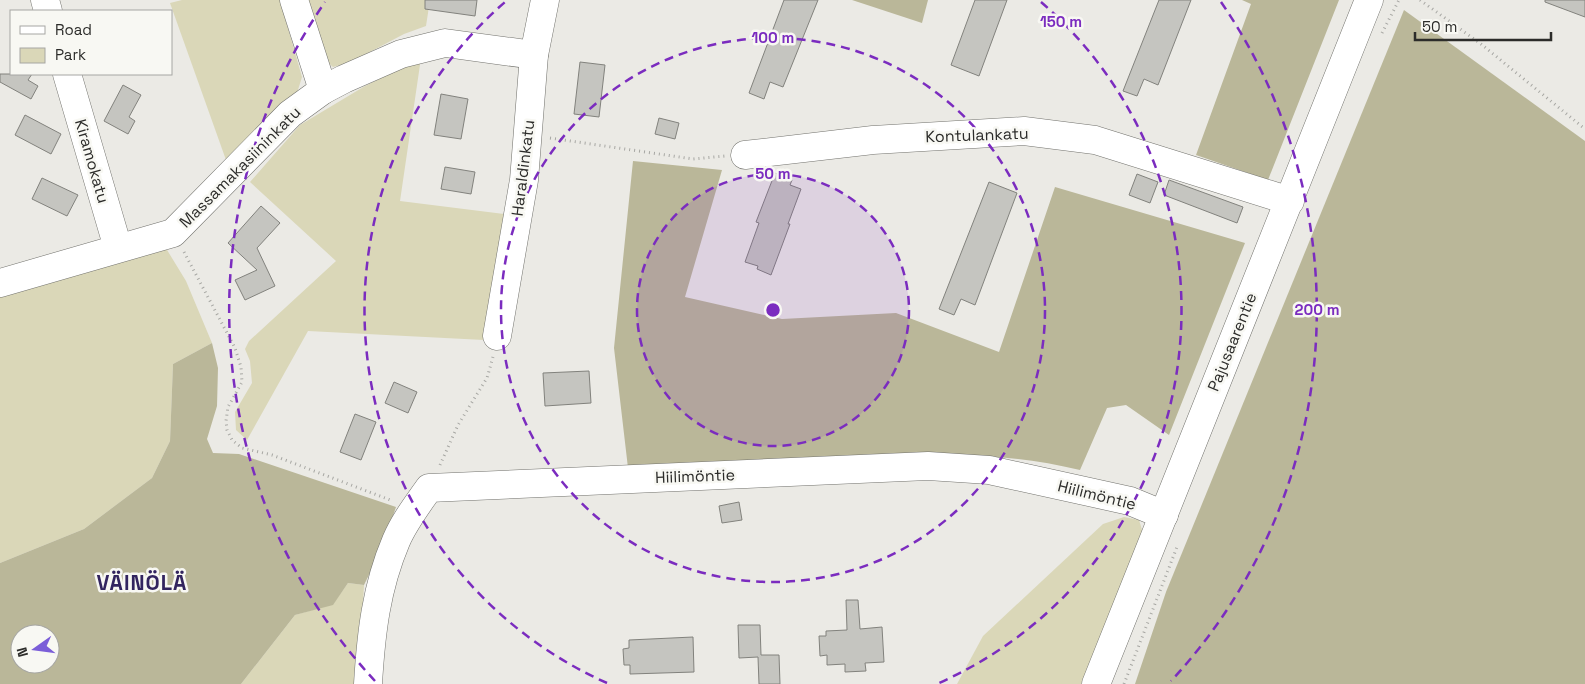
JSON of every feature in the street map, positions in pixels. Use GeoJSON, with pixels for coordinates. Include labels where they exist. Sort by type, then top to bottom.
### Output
{"type":"FeatureCollection","features":[{"type":"Feature","properties":{"kind":"street"},"geometry":{"type":"LineString","coordinates":[[294,0],[323,90]]}},
{"type":"Feature","properties":{"kind":"street","name":"Haraldinkatu"},"geometry":{"type":"LineString","coordinates":[[497,336],[522,190],[534,55],[545,0]]}},
{"type":"Feature","properties":{"kind":"street","name":"Pajusaarentie"},"geometry":{"type":"LineString","coordinates":[[1096,684],[1369,0]]}},
{"type":"Feature","properties":{"kind":"street","name":"Massamakasiininkatu"},"geometry":{"type":"LineString","coordinates":[[0,283],[173,233],[290,114],[323,90],[401,54],[436,44],[453,43],[534,55]]}},
{"type":"Feature","properties":{"kind":"street","name":"Kiramokatu"},"geometry":{"type":"LineString","coordinates":[[67,75],[118,248]]}},
{"type":"Feature","properties":{"kind":"street","name":"Kontulankatu"},"geometry":{"type":"LineString","coordinates":[[745,155],[873,140],[1024,131],[1096,140],[1290,201]]}},
{"type":"Feature","properties":{"kind":"street","name":"Hiilimöntie"},"geometry":{"type":"LineString","coordinates":[[422,499],[928,466],[989,470],[1130,501],[1164,515]]}},
{"type":"Feature","properties":{"kind":"street"},"geometry":{"type":"LineString","coordinates":[[368,684],[372,629],[376,606],[396,540],[422,499]]}},
{"type":"Feature","properties":{"kind":"path"},"geometry":{"type":"LineString","coordinates":[[1420,0],[1481,44],[1585,129]]}},
{"type":"Feature","properties":{"kind":"path"},"geometry":{"type":"LineString","coordinates":[[528,135],[693,159],[745,155]]}},
{"type":"Feature","properties":{"kind":"path"},"geometry":{"type":"LineString","coordinates":[[173,233],[231,339],[241,367],[242,382],[228,408],[226,421],[227,430],[232,440],[242,448],[422,499],[458,425],[487,378],[497,336]]}},
{"type":"Feature","properties":{"kind":"green space"},"geometry":{"type":"Polygon","coordinates":[[[182,0],[280,0],[302,77],[297,93],[226,160],[170,3],[182,0]]]}},
{"type":"Feature","properties":{"kind":"green space"},"geometry":{"type":"Polygon","coordinates":[[[306,0],[430,0],[426,26],[404,34],[349,63],[333,67],[324,59],[306,0]]]}},
{"type":"Feature","properties":{"kind":"green space"},"geometry":{"type":"Polygon","coordinates":[[[421,58],[400,201],[504,214],[484,340],[308,331],[247,440],[236,430],[235,412],[252,383],[250,361],[245,349],[249,341],[336,261],[250,182],[300,125],[365,86],[421,58]]]}},
{"type":"Feature","properties":{"kind":"green space"},"geometry":{"type":"Polygon","coordinates":[[[164,245],[186,281],[212,343],[173,364],[170,441],[152,478],[84,529],[0,563],[0,297],[164,245]]]}},
{"type":"Feature","properties":{"kind":"green space"},"geometry":{"type":"Polygon","coordinates":[[[1124,517],[1139,520],[1143,533],[1081,684],[957,684],[983,636],[1103,524],[1124,517]]]}},
{"type":"Feature","properties":{"kind":"green space"},"geometry":{"type":"Polygon","coordinates":[[[348,583],[364,585],[359,684],[241,684],[295,615],[333,604],[348,583]]]}},
{"type":"Feature","properties":{"kind":"shaded area"},"geometry":{"type":"Polygon","coordinates":[[[852,0],[928,0],[922,23],[852,0]]]}},
{"type":"Feature","properties":{"kind":"shaded area"},"geometry":{"type":"Polygon","coordinates":[[[1242,0],[1339,0],[1268,180],[1196,155],[1251,4],[1242,0]]]}},
{"type":"Feature","properties":{"kind":"shaded area"},"geometry":{"type":"Polygon","coordinates":[[[1404,10],[1585,141],[1585,684],[1135,684],[1166,592],[1404,10]]]}},
{"type":"Feature","properties":{"kind":"shaded area"},"geometry":{"type":"Polygon","coordinates":[[[633,161],[722,170],[685,297],[782,319],[896,313],[999,352],[1055,187],[1245,243],[1169,435],[1126,405],[1107,408],[1080,470],[1014,459],[947,454],[847,456],[628,468],[614,348],[633,161]]]}},
{"type":"Feature","properties":{"kind":"shaded area"},"geometry":{"type":"Polygon","coordinates":[[[212,343],[218,368],[217,406],[207,439],[213,453],[239,454],[396,507],[383,546],[364,585],[348,583],[333,605],[295,615],[241,684],[0,684],[0,563],[84,529],[152,478],[170,441],[173,364],[212,343]]]}},
{"type":"Feature","properties":{"kind":"building"},"geometry":{"type":"Polygon","coordinates":[[[425,0],[477,0],[475,16],[425,9],[425,0]]]}},
{"type":"Feature","properties":{"kind":"building"},"geometry":{"type":"Polygon","coordinates":[[[784,0],[818,0],[783,87],[770,82],[764,99],[749,93],[784,0]]]}},
{"type":"Feature","properties":{"kind":"building"},"geometry":{"type":"Polygon","coordinates":[[[975,0],[1007,0],[979,76],[951,65],[975,0]]]}},
{"type":"Feature","properties":{"kind":"building"},"geometry":{"type":"Polygon","coordinates":[[[1159,0],[1191,0],[1158,85],[1144,79],[1137,96],[1123,91],[1159,0]]]}},
{"type":"Feature","properties":{"kind":"building"},"geometry":{"type":"Polygon","coordinates":[[[1545,0],[1585,0],[1585,17],[1545,2],[1545,0]]]}},
{"type":"Feature","properties":{"kind":"building"},"geometry":{"type":"Polygon","coordinates":[[[580,62],[605,65],[599,117],[574,114],[580,62]]]}},
{"type":"Feature","properties":{"kind":"building"},"geometry":{"type":"Polygon","coordinates":[[[0,74],[31,75],[28,80],[38,86],[31,99],[0,82],[0,74]]]}},
{"type":"Feature","properties":{"kind":"building"},"geometry":{"type":"Polygon","coordinates":[[[123,85],[141,95],[129,117],[135,121],[128,134],[104,121],[123,85]]]}},
{"type":"Feature","properties":{"kind":"building"},"geometry":{"type":"Polygon","coordinates":[[[441,94],[468,99],[461,139],[434,135],[441,94]]]}},
{"type":"Feature","properties":{"kind":"building"},"geometry":{"type":"Polygon","coordinates":[[[25,115],[61,134],[51,154],[15,135],[25,115]]]}},
{"type":"Feature","properties":{"kind":"building"},"geometry":{"type":"Polygon","coordinates":[[[659,118],[679,123],[675,139],[655,134],[659,118]]]}},
{"type":"Feature","properties":{"kind":"building"},"geometry":{"type":"Polygon","coordinates":[[[445,167],[475,172],[471,194],[441,189],[445,167]]]}},
{"type":"Feature","properties":{"kind":"building"},"geometry":{"type":"Polygon","coordinates":[[[775,173],[792,180],[790,185],[801,189],[771,275],[757,269],[758,266],[745,262],[759,223],[756,222],[775,173]]]}},
{"type":"Feature","properties":{"kind":"building"},"geometry":{"type":"Polygon","coordinates":[[[1137,174],[1158,182],[1150,203],[1129,195],[1137,174]]]}},
{"type":"Feature","properties":{"kind":"building"},"geometry":{"type":"Polygon","coordinates":[[[42,178],[78,195],[67,216],[32,199],[42,178]]]}},
{"type":"Feature","properties":{"kind":"building"},"geometry":{"type":"Polygon","coordinates":[[[1169,180],[1243,207],[1237,223],[1164,195],[1169,180]]]}},
{"type":"Feature","properties":{"kind":"building"},"geometry":{"type":"Polygon","coordinates":[[[989,182],[1017,193],[975,305],[961,299],[954,315],[939,309],[989,182]]]}},
{"type":"Feature","properties":{"kind":"building"},"geometry":{"type":"Polygon","coordinates":[[[261,206],[280,223],[257,248],[275,286],[245,300],[235,280],[257,270],[228,243],[261,206]]]}},
{"type":"Feature","properties":{"kind":"building"},"geometry":{"type":"Polygon","coordinates":[[[589,371],[591,403],[545,406],[543,373],[589,371]]]}},
{"type":"Feature","properties":{"kind":"building"},"geometry":{"type":"Polygon","coordinates":[[[394,382],[417,392],[408,413],[385,403],[394,382]]]}},
{"type":"Feature","properties":{"kind":"building"},"geometry":{"type":"Polygon","coordinates":[[[355,414],[376,422],[361,460],[340,452],[355,414]]]}},
{"type":"Feature","properties":{"kind":"building"},"geometry":{"type":"Polygon","coordinates":[[[739,502],[742,520],[722,523],[719,506],[739,502]]]}},
{"type":"Feature","properties":{"kind":"building"},"geometry":{"type":"Polygon","coordinates":[[[846,600],[858,600],[860,629],[882,627],[884,662],[865,663],[866,671],[845,672],[845,664],[827,665],[827,655],[820,656],[819,636],[826,636],[826,631],[847,630],[846,600]]]}},
{"type":"Feature","properties":{"kind":"building"},"geometry":{"type":"Polygon","coordinates":[[[738,625],[760,625],[761,655],[779,655],[780,684],[759,684],[758,657],[739,658],[738,625]]]}},
{"type":"Feature","properties":{"kind":"building"},"geometry":{"type":"Polygon","coordinates":[[[693,637],[694,672],[630,674],[630,665],[624,665],[623,649],[629,648],[629,640],[693,637]]]}},
{"type":"Feature","properties":{"kind":"district","name":"VÄINÖLÄ"},"geometry":{"type":"Point","coordinates":[142,582]}}]}
